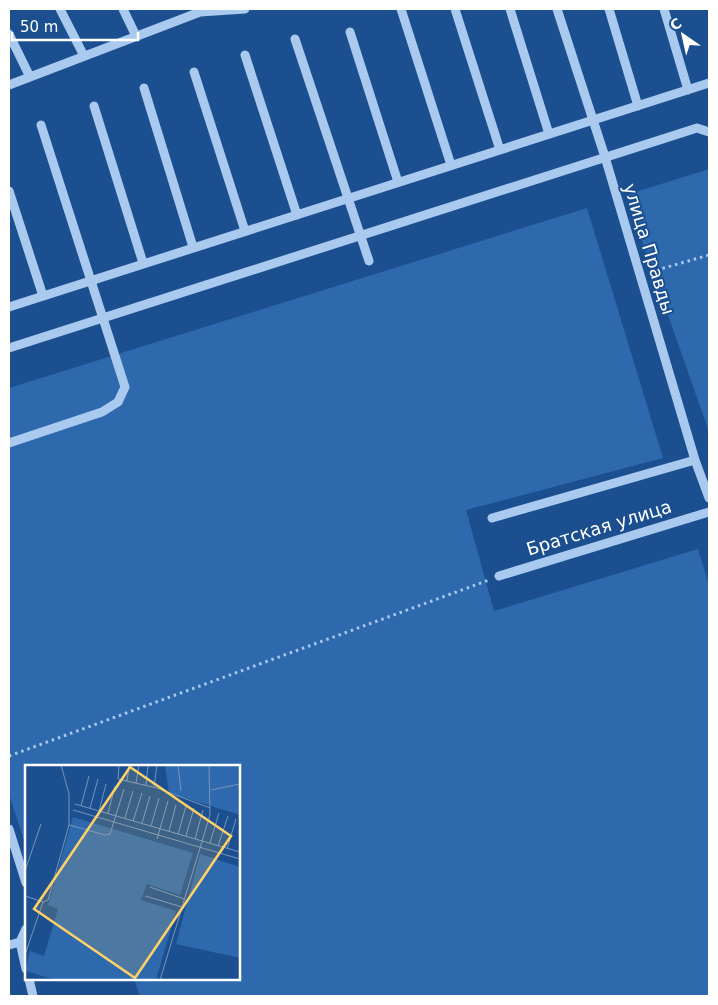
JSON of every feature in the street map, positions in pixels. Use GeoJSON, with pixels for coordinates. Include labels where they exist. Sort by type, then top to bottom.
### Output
{"type":"FeatureCollection","features":[{"type":"Feature","properties":{"kind":"street"},"geometry":{"type":"LineString","coordinates":[[60,9],[84,56]]}},
{"type":"Feature","properties":{"kind":"street"},"geometry":{"type":"LineString","coordinates":[[123,9],[136,36]]}},
{"type":"Feature","properties":{"kind":"street"},"geometry":{"type":"LineString","coordinates":[[181,9],[185,18]]}},
{"type":"Feature","properties":{"kind":"street"},"geometry":{"type":"LineString","coordinates":[[9,85],[200,12],[245,9]]}},
{"type":"Feature","properties":{"kind":"street"},"geometry":{"type":"LineString","coordinates":[[401,9],[451,166]]}},
{"type":"Feature","properties":{"kind":"street"},"geometry":{"type":"LineString","coordinates":[[455,9],[500,150]]}},
{"type":"Feature","properties":{"kind":"street"},"geometry":{"type":"LineString","coordinates":[[510,9],[549,134]]}},
{"type":"Feature","properties":{"kind":"street","name":"улица Правды"},"geometry":{"type":"LineString","coordinates":[[557,9],[605,157],[695,460],[709,498]]}},
{"type":"Feature","properties":{"kind":"street"},"geometry":{"type":"LineString","coordinates":[[609,9],[638,106]]}},
{"type":"Feature","properties":{"kind":"street"},"geometry":{"type":"LineString","coordinates":[[664,9],[688,90]]}},
{"type":"Feature","properties":{"kind":"street"},"geometry":{"type":"LineString","coordinates":[[350,32],[398,182]]}},
{"type":"Feature","properties":{"kind":"street"},"geometry":{"type":"LineString","coordinates":[[9,34],[30,77]]}},
{"type":"Feature","properties":{"kind":"street"},"geometry":{"type":"LineString","coordinates":[[295,39],[369,261]]}},
{"type":"Feature","properties":{"kind":"street"},"geometry":{"type":"LineString","coordinates":[[244,56],[297,215]]}},
{"type":"Feature","properties":{"kind":"street"},"geometry":{"type":"LineString","coordinates":[[194,72],[245,231]]}},
{"type":"Feature","properties":{"kind":"street"},"geometry":{"type":"LineString","coordinates":[[9,307],[709,83]]}},
{"type":"Feature","properties":{"kind":"street"},"geometry":{"type":"LineString","coordinates":[[144,88],[193,248]]}},
{"type":"Feature","properties":{"kind":"street"},"geometry":{"type":"LineString","coordinates":[[94,106],[143,263]]}},
{"type":"Feature","properties":{"kind":"street"},"geometry":{"type":"LineString","coordinates":[[9,443],[102,412],[118,402],[125,387],[41,125]]}},
{"type":"Feature","properties":{"kind":"street"},"geometry":{"type":"LineString","coordinates":[[9,348],[697,128],[709,132]]}},
{"type":"Feature","properties":{"kind":"street"},"geometry":{"type":"LineString","coordinates":[[9,191],[43,296]]}},
{"type":"Feature","properties":{"kind":"street"},"geometry":{"type":"LineString","coordinates":[[492,518],[695,460]]}},
{"type":"Feature","properties":{"kind":"street","name":"Братская улица"},"geometry":{"type":"LineString","coordinates":[[499,576],[709,512]]}},
{"type":"Feature","properties":{"kind":"street"},"geometry":{"type":"LineString","coordinates":[[9,829],[25,880]]}},
{"type":"Feature","properties":{"kind":"street"},"geometry":{"type":"LineString","coordinates":[[25,932],[20,942],[25,964]]}},
{"type":"Feature","properties":{"kind":"street"},"geometry":{"type":"LineString","coordinates":[[9,945],[20,942]]}},
{"type":"Feature","properties":{"kind":"street"},"geometry":{"type":"LineString","coordinates":[[29,980],[33,996]]}},
{"type":"Feature","properties":{"kind":"path"},"geometry":{"type":"LineString","coordinates":[[640,275],[709,254]]}},
{"type":"Feature","properties":{"kind":"path"},"geometry":{"type":"LineString","coordinates":[[9,756],[499,576]]}},
{"type":"Feature","properties":{"kind":"shaded area"},"geometry":{"type":"Polygon","coordinates":[[[709,169],[709,432],[626,195],[709,169]]]}},
{"type":"Feature","properties":{"kind":"shaded area"},"geometry":{"type":"Polygon","coordinates":[[[587,208],[663,458],[466,510],[494,611],[698,549],[709,585],[709,996],[140,996],[134,980],[240,980],[240,765],[25,765],[25,844],[9,794],[9,388],[587,208]]]}}]}
